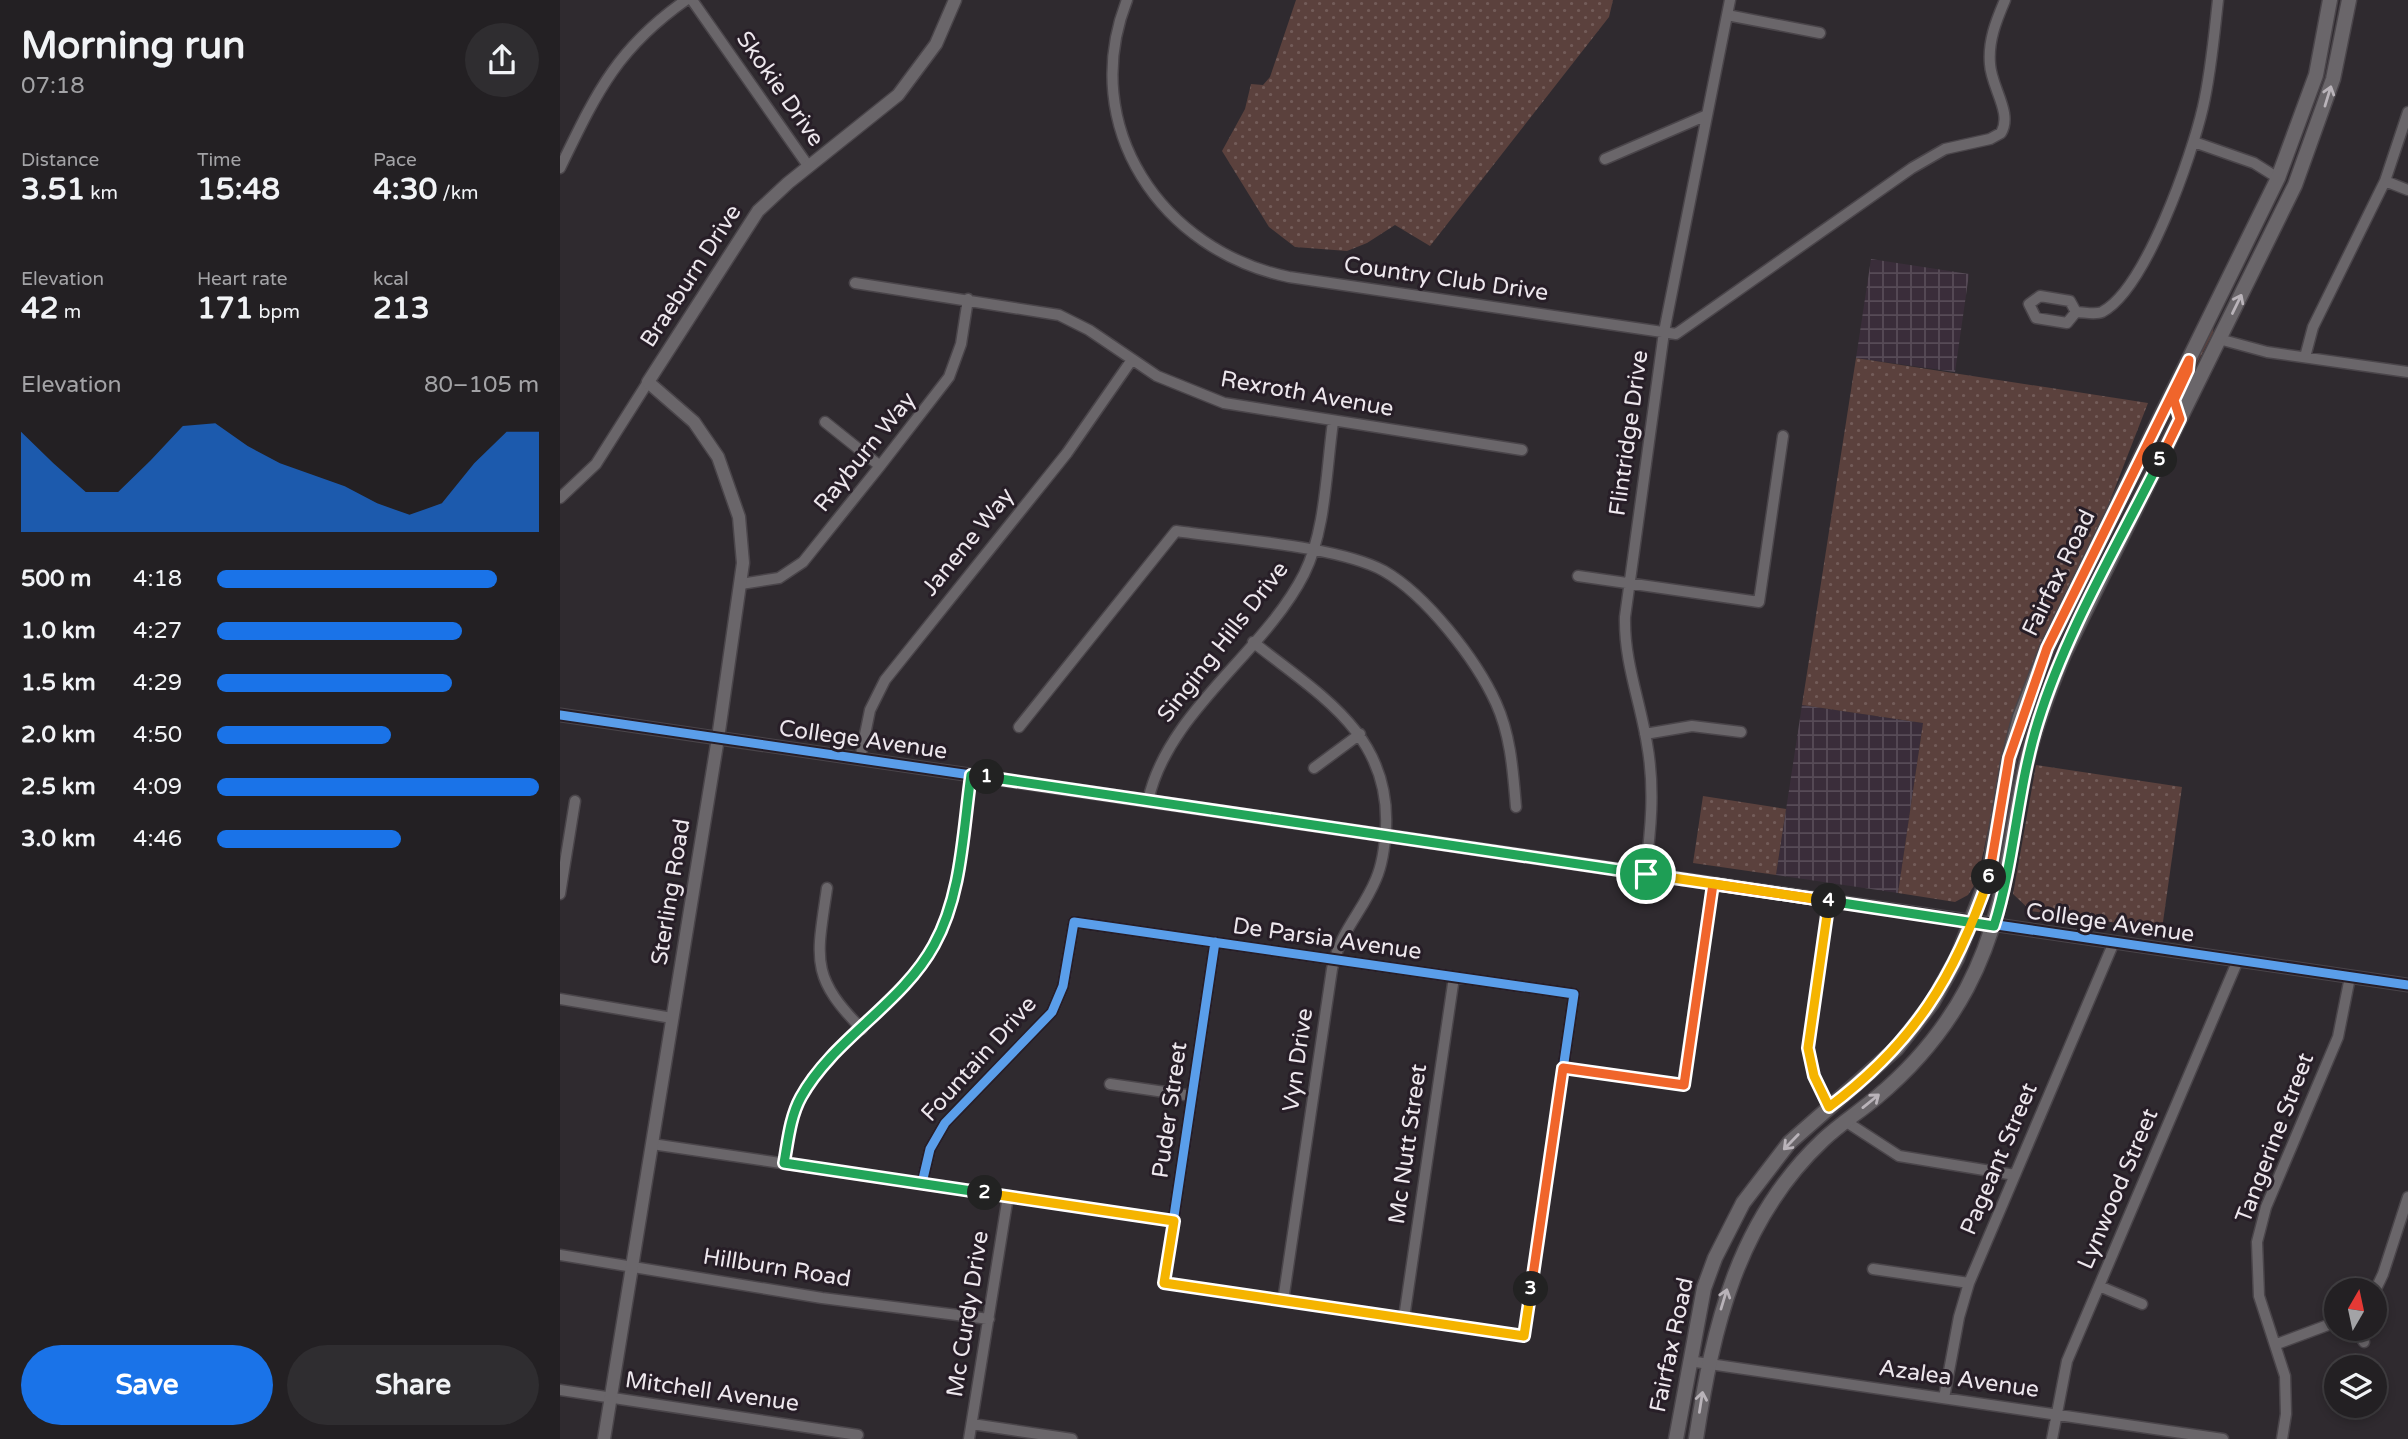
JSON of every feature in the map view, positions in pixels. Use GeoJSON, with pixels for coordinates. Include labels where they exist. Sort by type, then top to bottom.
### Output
{"type":"FeatureCollection","features":[{"type":"Feature","properties":{"kind":"main road","name":"Fairfax Road"},"geometry":{"type":"LineString","coordinates":[[1676,1439],[1704,1288],[1728,1229],[1772,1162],[1829,1107],[1880,1066],[1918,1024],[1946,981],[1972,922],[1989,874],[2009,758],[2031,687],[2047,648],[2278,178],[2316,75],[2330,0]]}},
{"type":"Feature","properties":{"kind":"main road","name":"Fairfax Road"},"geometry":{"type":"LineString","coordinates":[[1696,1439],[1707,1365],[1726,1290],[1749,1237],[1791,1174],[1845,1121],[1896,1079],[1936,1035],[1966,990],[1994,926],[2007,878],[2027,762],[2048,693],[2070,642],[2295,185],[2320,122],[2341,46],[2349,0]]}},
{"type":"Feature","properties":{"kind":"main road"},"geometry":{"type":"LineString","coordinates":[[2252,272],[2260,228],[2282,184],[2278,178]]}},
{"type":"Feature","properties":{"kind":"main road"},"geometry":{"type":"LineString","coordinates":[[2219,339],[2216,330],[2218,314],[2239,268],[2242,252]]}},
{"type":"Feature","properties":{"kind":"main road"},"geometry":{"type":"LineString","coordinates":[[2180,419],[2174,400],[2188,370],[2189,360]]}},
{"type":"Feature","properties":{"kind":"street"},"geometry":{"type":"LineString","coordinates":[[560,168],[596,95],[615,65],[651,26],[685,0]]}},
{"type":"Feature","properties":{"kind":"street","name":"Skokie Drive"},"geometry":{"type":"LineString","coordinates":[[692,0],[809,167]]}},
{"type":"Feature","properties":{"kind":"street","name":"Braeburn Drive"},"geometry":{"type":"LineString","coordinates":[[560,498],[596,464],[745,228],[773,195],[880,113],[905,87],[936,44],[955,0]]}},
{"type":"Feature","properties":{"kind":"street","name":"Country Club Drive"},"geometry":{"type":"LineString","coordinates":[[1127,0],[1118,29],[1113,72],[1117,115],[1124,139],[1153,196],[1180,225],[1208,247],[1246,266],[1289,277],[1676,334],[1912,168],[1945,149],[1990,139],[2004,127],[2005,114],[1992,81],[1990,51],[2005,0]]}},
{"type":"Feature","properties":{"kind":"street","name":"Flintridge Drive"},"geometry":{"type":"LineString","coordinates":[[1646,874],[1653,802],[1645,734],[1626,659],[1625,617],[1664,332],[1730,0]]}},
{"type":"Feature","properties":{"kind":"street"},"geometry":{"type":"LineString","coordinates":[[2076,312],[2099,314],[2133,282],[2194,142],[2210,73],[2218,0]]}},
{"type":"Feature","properties":{"kind":"street"},"geometry":{"type":"LineString","coordinates":[[1727,15],[1821,33]]}},
{"type":"Feature","properties":{"kind":"street"},"geometry":{"type":"LineString","coordinates":[[2305,357],[2313,327],[2385,181],[2408,113]]}},
{"type":"Feature","properties":{"kind":"street"},"geometry":{"type":"LineString","coordinates":[[1605,159],[1707,115]]}},
{"type":"Feature","properties":{"kind":"street"},"geometry":{"type":"LineString","coordinates":[[2194,142],[2254,163],[2278,178]]}},
{"type":"Feature","properties":{"kind":"street"},"geometry":{"type":"LineString","coordinates":[[2385,181],[2408,190]]}},
{"type":"Feature","properties":{"kind":"street","name":"Rexroth Avenue"},"geometry":{"type":"LineString","coordinates":[[855,283],[1059,315],[1089,330],[1131,361],[1184,389],[1224,403],[1522,450]]}},
{"type":"Feature","properties":{"kind":"street","name":"Rayburn Way"},"geometry":{"type":"LineString","coordinates":[[741,584],[779,578],[803,562],[880,466],[949,377],[961,344],[968,299]]}},
{"type":"Feature","properties":{"kind":"street"},"geometry":{"type":"LineString","coordinates":[[2219,339],[2267,352],[2408,372]]}},
{"type":"Feature","properties":{"kind":"street","name":"Janene Way"},"geometry":{"type":"LineString","coordinates":[[860,759],[870,710],[885,680],[1067,453],[1131,361]]}},
{"type":"Feature","properties":{"kind":"street","name":"Sterling Road"},"geometry":{"type":"LineString","coordinates":[[604,1439],[718,738],[741,584],[743,551],[740,517],[726,474],[694,422],[648,382]]}},
{"type":"Feature","properties":{"kind":"street"},"geometry":{"type":"LineString","coordinates":[[825,422],[880,466]]}},
{"type":"Feature","properties":{"kind":"street","name":"Singing Hills Drive"},"geometry":{"type":"LineString","coordinates":[[1148,801],[1151,784],[1165,753],[1294,590],[1313,551],[1333,422]]}},
{"type":"Feature","properties":{"kind":"street"},"geometry":{"type":"LineString","coordinates":[[1578,576],[1759,602],[1783,436]]}},
{"type":"Feature","properties":{"kind":"street"},"geometry":{"type":"LineString","coordinates":[[1019,727],[1176,531],[1313,551],[1337,555],[1384,571],[1424,603],[1466,653],[1496,704],[1512,756],[1516,807]]}},
{"type":"Feature","properties":{"kind":"street","name":"Vyn Drive"},"geometry":{"type":"LineString","coordinates":[[1253,642],[1341,713],[1360,734],[1382,781],[1386,836],[1376,880],[1348,925],[1334,959],[1283,1301]]}},
{"type":"Feature","properties":{"kind":"street","name":"College Avenue"},"geometry":{"type":"LineString","coordinates":[[560,715],[2408,985]]}},
{"type":"Feature","properties":{"kind":"street"},"geometry":{"type":"LineString","coordinates":[[1645,734],[1692,726],[1741,733]]}},
{"type":"Feature","properties":{"kind":"street"},"geometry":{"type":"LineString","coordinates":[[1314,768],[1360,734]]}},
{"type":"Feature","properties":{"kind":"street"},"geometry":{"type":"LineString","coordinates":[[784,1163],[790,1127],[801,1098],[819,1072],[913,975],[943,929],[954,891],[971,775]]}},
{"type":"Feature","properties":{"kind":"street"},"geometry":{"type":"LineString","coordinates":[[560,894],[575,801]]}},
{"type":"Feature","properties":{"kind":"street"},"geometry":{"type":"LineString","coordinates":[[1283,1301],[1524,1336],[1563,1068],[1684,1085],[1713,884]]}},
{"type":"Feature","properties":{"kind":"street"},"geometry":{"type":"LineString","coordinates":[[827,888],[819,941],[820,967],[837,1004],[862,1029]]}},
{"type":"Feature","properties":{"kind":"street"},"geometry":{"type":"LineString","coordinates":[[1829,901],[1808,1048],[1814,1076],[1829,1107]]}},
{"type":"Feature","properties":{"kind":"street","name":"De Parsia Avenue"},"geometry":{"type":"LineString","coordinates":[[1074,922],[1574,994],[1563,1068]]}},
{"type":"Feature","properties":{"kind":"street","name":"Fountain Drive"},"geometry":{"type":"LineString","coordinates":[[922,1184],[930,1149],[945,1124],[1052,1012],[1063,986],[1074,922]]}},
{"type":"Feature","properties":{"kind":"street","name":"Puder Street"},"geometry":{"type":"LineString","coordinates":[[1214,942],[1164,1283],[1283,1301]]}},
{"type":"Feature","properties":{"kind":"street","name":"Pageant Street"},"geometry":{"type":"LineString","coordinates":[[1944,1398],[1954,1338],[1969,1283],[2114,942]]}},
{"type":"Feature","properties":{"kind":"street","name":"Lynwood Street"},"geometry":{"type":"LineString","coordinates":[[2052,1439],[2067,1361],[2238,961]]}},
{"type":"Feature","properties":{"kind":"street","name":"Mc Nutt Street"},"geometry":{"type":"LineString","coordinates":[[1404,1318],[1454,976]]}},
{"type":"Feature","properties":{"kind":"street","name":"Tangerine Street"},"geometry":{"type":"LineString","coordinates":[[2282,1439],[2287,1394],[2277,1344],[2265,1315],[2257,1276],[2261,1223],[2338,1037],[2350,977]]}},
{"type":"Feature","properties":{"kind":"street"},"geometry":{"type":"LineString","coordinates":[[560,999],[672,1018]]}},
{"type":"Feature","properties":{"kind":"street"},"geometry":{"type":"LineString","coordinates":[[1110,1084],[1192,1096]]}},
{"type":"Feature","properties":{"kind":"street"},"geometry":{"type":"LineString","coordinates":[[1845,1121],[1899,1156],[2015,1175]]}},
{"type":"Feature","properties":{"kind":"street"},"geometry":{"type":"LineString","coordinates":[[652,1144],[1174,1221]]}},
{"type":"Feature","properties":{"kind":"street","name":"Mc Curdy Drive"},"geometry":{"type":"LineString","coordinates":[[970,1439],[1008,1196]]}},
{"type":"Feature","properties":{"kind":"street"},"geometry":{"type":"LineString","coordinates":[[2382,1278],[2408,1197]]}},
{"type":"Feature","properties":{"kind":"street","name":"Hillburn Road"},"geometry":{"type":"LineString","coordinates":[[560,1255],[822,1298],[989,1319]]}},
{"type":"Feature","properties":{"kind":"street"},"geometry":{"type":"LineString","coordinates":[[1873,1269],[1969,1283]]}},
{"type":"Feature","properties":{"kind":"street"},"geometry":{"type":"LineString","coordinates":[[2099,1286],[2142,1304]]}},
{"type":"Feature","properties":{"kind":"street"},"geometry":{"type":"LineString","coordinates":[[2277,1344],[2324,1326]]}},
{"type":"Feature","properties":{"kind":"street","name":"Azalea Avenue"},"geometry":{"type":"LineString","coordinates":[[1689,1361],[2223,1439]]}},
{"type":"Feature","properties":{"kind":"street","name":"Mitchell Avenue"},"geometry":{"type":"LineString","coordinates":[[560,1390],[858,1435]]}},
{"type":"Feature","properties":{"kind":"street"},"geometry":{"type":"LineString","coordinates":[[972,1424],[1072,1439]]}},
{"type":"Feature","properties":{"kind":"shaded area"},"geometry":{"type":"Polygon","coordinates":[[[1296,0],[1613,0],[1609,17],[1430,246],[1395,225],[1367,243],[1347,251],[1295,247],[1269,227],[1222,151],[1245,109],[1251,84],[1263,85],[1270,77],[1296,0]]]}},
{"type":"Feature","properties":{"kind":"shaded area"},"geometry":{"type":"Polygon","coordinates":[[[1871,259],[1969,274],[1955,372],[1856,358],[1871,259]]]}},
{"type":"Feature","properties":{"kind":"shaded area"},"geometry":{"type":"Polygon","coordinates":[[[2214,323],[2213,333],[2173,409],[2171,408],[2214,323]]]}},
{"type":"Feature","properties":{"kind":"shaded area"},"geometry":{"type":"Polygon","coordinates":[[[1856,358],[2148,403],[1996,794],[1977,881],[1968,895],[1955,902],[1898,893],[1923,723],[1802,705],[1856,358]]]}},
{"type":"Feature","properties":{"kind":"shaded area"},"geometry":{"type":"Polygon","coordinates":[[[1802,705],[1923,723],[1898,893],[1776,875],[1802,705]]]}},
{"type":"Feature","properties":{"kind":"shaded area"},"geometry":{"type":"Polygon","coordinates":[[[2036,765],[2182,787],[2162,929],[2031,911],[2013,894],[2036,765]]]}},
{"type":"Feature","properties":{"kind":"shaded area"},"geometry":{"type":"Polygon","coordinates":[[[1703,796],[1786,809],[1776,875],[1693,863],[1703,796]]]}},
{"type":"Feature","properties":{"kind":"cycle path"},"geometry":{"type":"LineString","coordinates":[[560,715],[2408,985]]}},
{"type":"Feature","properties":{"kind":"cycle path"},"geometry":{"type":"LineString","coordinates":[[922,1183],[930,1149],[945,1123],[1052,1012],[1063,986],[1074,922],[1574,994],[1524,1336],[1164,1283],[1215,942]]}},
{"type":"Feature","properties":{"kind":"route"},"geometry":{"type":"LineString","coordinates":[[1646,874],[971,775],[954,891],[943,929],[925,961],[913,975],[809,1084],[794,1112],[784,1163],[1174,1221],[1164,1283],[1524,1336],[1563,1068],[1684,1085],[1713,884],[1829,901],[1972,922],[1994,926],[2007,878],[2021,792],[2038,722],[2064,654],[2180,419],[2174,400],[2188,370],[2189,360],[2047,648],[2031,687],[2009,758],[1989,874],[1981,901],[1972,922],[1967,935],[1957,958],[1946,981],[1918,1024],[1880,1066],[1829,1107],[1814,1076],[1808,1033],[1829,901],[1646,874]]}}]}
